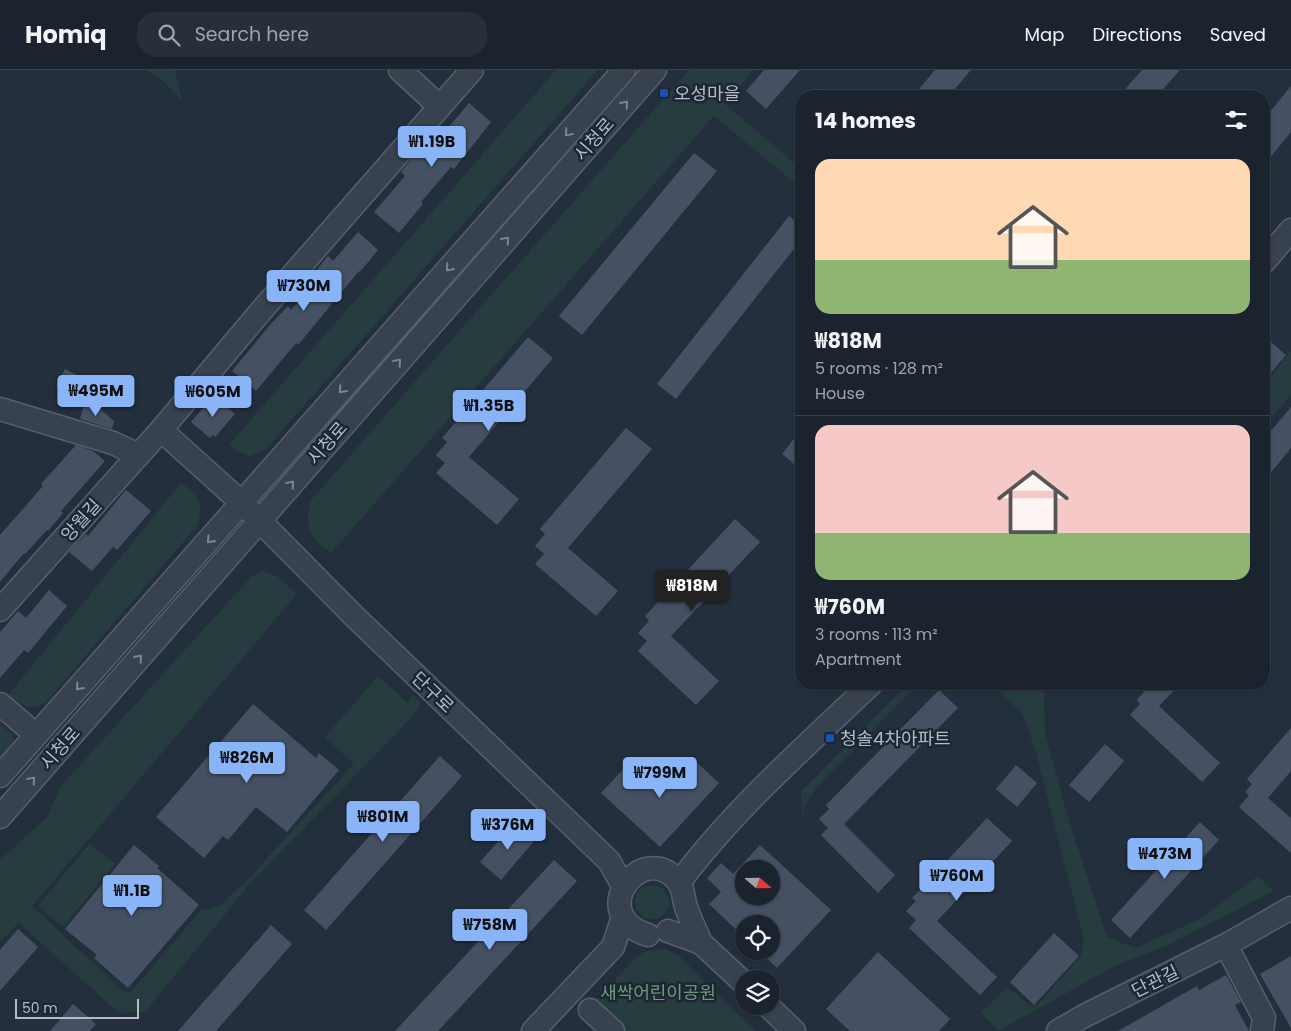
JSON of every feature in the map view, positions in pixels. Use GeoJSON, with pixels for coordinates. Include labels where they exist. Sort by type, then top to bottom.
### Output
{"type":"FeatureCollection","features":[{"type":"Feature","properties":{"kind":"street"},"geometry":{"type":"LineString","coordinates":[[400,70],[439,106]]}},
{"type":"Feature","properties":{"kind":"street","name":"앙월길"},"geometry":{"type":"LineString","coordinates":[[0,610],[161,430],[261,311],[472,70]]}},
{"type":"Feature","properties":{"kind":"street","name":"시청로"},"geometry":{"type":"LineString","coordinates":[[0,776],[624,70]]}},
{"type":"Feature","properties":{"kind":"street","name":"시청로"},"geometry":{"type":"LineString","coordinates":[[0,817],[655,70]]}},
{"type":"Feature","properties":{"kind":"street"},"geometry":{"type":"LineString","coordinates":[[1270,255],[1291,230]]}},
{"type":"Feature","properties":{"kind":"street"},"geometry":{"type":"LineString","coordinates":[[0,409],[113,443],[139,455]]}},
{"type":"Feature","properties":{"kind":"street"},"geometry":{"type":"LineString","coordinates":[[161,430],[242,503]]}},
{"type":"Feature","properties":{"kind":"street","name":"단구로"},"geometry":{"type":"LineString","coordinates":[[242,503],[355,617],[609,861],[631,879]]}},
{"type":"Feature","properties":{"kind":"street"},"geometry":{"type":"LineString","coordinates":[[679,883],[700,853],[752,799],[865,690]]}},
{"type":"Feature","properties":{"kind":"street"},"geometry":{"type":"LineString","coordinates":[[0,704],[36,735]]}},
{"type":"Feature","properties":{"kind":"street"},"geometry":{"type":"LineString","coordinates":[[661,870],[700,853]]}},
{"type":"Feature","properties":{"kind":"street"},"geometry":{"type":"LineString","coordinates":[[613,947],[658,933],[677,924],[683,915],[684,893],[679,883],[671,875],[661,870],[650,869],[631,879],[619,902],[623,917],[633,929],[658,933],[701,943]]}},
{"type":"Feature","properties":{"kind":"street"},"geometry":{"type":"LineString","coordinates":[[685,904],[701,943],[735,975]]}},
{"type":"Feature","properties":{"kind":"street","name":"단관길"},"geometry":{"type":"LineString","coordinates":[[1058,1031],[1088,1024],[1291,908]]}},
{"type":"Feature","properties":{"kind":"street"},"geometry":{"type":"LineString","coordinates":[[533,1031],[613,947],[623,917]]}},
{"type":"Feature","properties":{"kind":"street"},"geometry":{"type":"LineString","coordinates":[[1226,945],[1264,1018],[1262,1031]]}},
{"type":"Feature","properties":{"kind":"street"},"geometry":{"type":"LineString","coordinates":[[590,1010],[612,1031]]}},
{"type":"Feature","properties":{"kind":"street"},"geometry":{"type":"LineString","coordinates":[[777,1015],[794,1031]]}},
{"type":"Feature","properties":{"kind":"green space"},"geometry":{"type":"Polygon","coordinates":[[[146,70],[175,70],[182,101],[163,81],[146,70]]]}},
{"type":"Feature","properties":{"kind":"green space"},"geometry":{"type":"Polygon","coordinates":[[[556,70],[598,70],[267,448],[250,456],[238,452],[229,445],[556,70]]]}},
{"type":"Feature","properties":{"kind":"green space"},"geometry":{"type":"Polygon","coordinates":[[[689,70],[753,70],[725,104],[795,164],[795,183],[714,116],[331,553],[317,541],[310,530],[308,515],[311,500],[689,70]]]}},
{"type":"Feature","properties":{"kind":"green space"},"geometry":{"type":"Polygon","coordinates":[[[1291,351],[1291,395],[1270,419],[1270,377],[1291,351]]]}},
{"type":"Feature","properties":{"kind":"green space"},"geometry":{"type":"Polygon","coordinates":[[[181,483],[199,501],[200,511],[197,526],[47,701],[31,707],[18,702],[8,695],[181,483]]]}},
{"type":"Feature","properties":{"kind":"green space"},"geometry":{"type":"Polygon","coordinates":[[[263,571],[277,576],[297,594],[32,906],[122,990],[130,993],[202,909],[207,910],[221,905],[246,881],[354,764],[325,737],[378,676],[408,703],[413,694],[421,704],[412,717],[249,885],[145,1012],[119,1013],[22,926],[20,921],[0,942],[0,860],[47,817],[61,786],[252,576],[263,571]]]}},
{"type":"Feature","properties":{"kind":"green space"},"geometry":{"type":"Polygon","coordinates":[[[902,690],[912,690],[817,787],[805,805],[803,819],[801,792],[902,690]]]}},
{"type":"Feature","properties":{"kind":"green space"},"geometry":{"type":"Polygon","coordinates":[[[998,690],[1044,691],[1045,734],[1070,824],[1107,937],[1135,948],[1198,920],[1258,876],[1274,891],[1168,945],[1115,966],[998,1031],[981,1013],[1007,987],[1031,1006],[1037,1005],[1081,956],[1084,941],[1037,756],[1023,714],[998,690]]]}},
{"type":"Feature","properties":{"kind":"green space"},"geometry":{"type":"Polygon","coordinates":[[[0,725],[11,733],[15,740],[0,757],[0,725]]]}},
{"type":"Feature","properties":{"kind":"green space"},"geometry":{"type":"Polygon","coordinates":[[[90,843],[115,864],[63,927],[38,906],[90,843]]]}},
{"type":"Feature","properties":{"kind":"green space"},"geometry":{"type":"Polygon","coordinates":[[[652,885],[664,890],[669,902],[664,914],[652,919],[640,914],[635,902],[640,890],[652,885]]]}},
{"type":"Feature","properties":{"kind":"green space","name":"새싹어린이공원"},"geometry":{"type":"Polygon","coordinates":[[[666,949],[679,956],[735,1011],[735,1015],[739,1015],[755,1031],[621,1031],[592,1005],[637,956],[649,950],[666,949]]]}},
{"type":"Feature","properties":{"kind":"building"},"geometry":{"type":"Polygon","coordinates":[[[764,70],[800,70],[766,109],[746,91],[764,70]]]}},
{"type":"Feature","properties":{"kind":"building"},"geometry":{"type":"Polygon","coordinates":[[[935,70],[971,70],[954,90],[918,90],[935,70]]]}},
{"type":"Feature","properties":{"kind":"building"},"geometry":{"type":"Polygon","coordinates":[[[1142,70],[1180,70],[1162,90],[1124,90],[1142,70]]]}},
{"type":"Feature","properties":{"kind":"building"},"geometry":{"type":"Polygon","coordinates":[[[1291,86],[1291,132],[1270,158],[1270,112],[1291,86]]]}},
{"type":"Feature","properties":{"kind":"building"},"geometry":{"type":"Polygon","coordinates":[[[469,103],[491,122],[454,169],[451,167],[421,202],[423,204],[399,233],[374,212],[405,176],[401,172],[419,150],[425,155],[469,103]]]}},
{"type":"Feature","properties":{"kind":"building"},"geometry":{"type":"Polygon","coordinates":[[[694,153],[717,171],[582,335],[559,316],[694,153]]]}},
{"type":"Feature","properties":{"kind":"building"},"geometry":{"type":"Polygon","coordinates":[[[789,216],[795,221],[795,248],[676,399],[657,384],[789,216]]]}},
{"type":"Feature","properties":{"kind":"building"},"geometry":{"type":"Polygon","coordinates":[[[358,232],[378,250],[298,345],[296,343],[256,391],[232,371],[270,325],[288,306],[291,310],[319,278],[313,274],[328,256],[333,261],[358,232]]]}},
{"type":"Feature","properties":{"kind":"building"},"geometry":{"type":"Polygon","coordinates":[[[528,337],[553,358],[469,457],[519,499],[497,525],[436,473],[445,463],[436,455],[447,442],[442,438],[528,337]]]}},
{"type":"Feature","properties":{"kind":"building"},"geometry":{"type":"Polygon","coordinates":[[[1270,341],[1286,355],[1270,374],[1270,341]]]}},
{"type":"Feature","properties":{"kind":"building"},"geometry":{"type":"Polygon","coordinates":[[[65,369],[90,382],[81,399],[56,387],[65,369]]]}},
{"type":"Feature","properties":{"kind":"building"},"geometry":{"type":"Polygon","coordinates":[[[213,396],[235,414],[215,437],[213,435],[210,438],[191,422],[213,396]]]}},
{"type":"Feature","properties":{"kind":"building"},"geometry":{"type":"Polygon","coordinates":[[[84,404],[99,408],[114,421],[112,429],[80,419],[84,404]]]}},
{"type":"Feature","properties":{"kind":"building"},"geometry":{"type":"Polygon","coordinates":[[[1291,407],[1291,448],[1270,474],[1270,432],[1291,407]]]}},
{"type":"Feature","properties":{"kind":"building"},"geometry":{"type":"Polygon","coordinates":[[[626,428],[652,449],[568,548],[618,591],[596,616],[535,564],[544,554],[535,546],[545,534],[540,529],[626,428]]]}},
{"type":"Feature","properties":{"kind":"building"},"geometry":{"type":"Polygon","coordinates":[[[795,438],[795,465],[782,454],[795,438]]]}},
{"type":"Feature","properties":{"kind":"building"},"geometry":{"type":"Polygon","coordinates":[[[76,445],[93,451],[105,461],[61,511],[63,513],[48,531],[24,553],[0,582],[0,535],[43,486],[41,484],[76,445]]]}},
{"type":"Feature","properties":{"kind":"building"},"geometry":{"type":"Polygon","coordinates":[[[126,490],[151,511],[117,550],[113,547],[92,571],[69,552],[86,534],[88,536],[126,490]]]}},
{"type":"Feature","properties":{"kind":"building"},"geometry":{"type":"Polygon","coordinates":[[[735,519],[760,542],[671,636],[719,681],[696,705],[638,651],[647,641],[638,633],[649,621],[645,616],[735,519]]]}},
{"type":"Feature","properties":{"kind":"building"},"geometry":{"type":"Polygon","coordinates":[[[49,590],[67,606],[28,653],[24,650],[0,678],[0,632],[18,611],[26,618],[49,590]]]}},
{"type":"Feature","properties":{"kind":"building"},"geometry":{"type":"Polygon","coordinates":[[[939,690],[958,708],[844,824],[895,875],[878,893],[821,835],[828,828],[819,819],[829,809],[826,805],[939,690]]]}},
{"type":"Feature","properties":{"kind":"building"},"geometry":{"type":"Polygon","coordinates":[[[1142,690],[1174,690],[1159,706],[1220,763],[1202,782],[1130,715],[1140,704],[1137,700],[1144,692],[1142,690]]]}},
{"type":"Feature","properties":{"kind":"building"},"geometry":{"type":"Polygon","coordinates":[[[253,704],[316,758],[319,753],[339,770],[287,832],[256,807],[228,840],[223,836],[204,858],[156,817],[253,704]]]}},
{"type":"Feature","properties":{"kind":"building"},"geometry":{"type":"Polygon","coordinates":[[[1291,728],[1291,771],[1268,798],[1291,818],[1291,853],[1239,807],[1249,795],[1245,792],[1252,784],[1247,779],[1291,728]]]}},
{"type":"Feature","properties":{"kind":"building"},"geometry":{"type":"Polygon","coordinates":[[[1105,744],[1124,761],[1089,802],[1069,785],[1105,744]]]}},
{"type":"Feature","properties":{"kind":"building"},"geometry":{"type":"Polygon","coordinates":[[[440,756],[462,776],[326,930],[304,910],[440,756]]]}},
{"type":"Feature","properties":{"kind":"building"},"geometry":{"type":"Polygon","coordinates":[[[692,758],[719,783],[660,847],[601,793],[628,764],[660,793],[692,758]]]}},
{"type":"Feature","properties":{"kind":"building"},"geometry":{"type":"Polygon","coordinates":[[[1016,765],[1037,783],[1017,807],[996,789],[1016,765]]]}},
{"type":"Feature","properties":{"kind":"building"},"geometry":{"type":"Polygon","coordinates":[[[987,818],[1012,841],[937,921],[997,977],[980,995],[909,928],[916,920],[906,911],[916,901],[912,898],[987,818]]]}},
{"type":"Feature","properties":{"kind":"building"},"geometry":{"type":"Polygon","coordinates":[[[515,822],[535,840],[501,880],[480,862],[515,822]]]}},
{"type":"Feature","properties":{"kind":"building"},"geometry":{"type":"Polygon","coordinates":[[[1200,822],[1219,840],[1130,938],[1111,920],[1200,822]]]}},
{"type":"Feature","properties":{"kind":"building"},"geometry":{"type":"Polygon","coordinates":[[[134,845],[159,866],[157,868],[199,905],[128,988],[94,958],[97,955],[65,929],[134,845]]]}},
{"type":"Feature","properties":{"kind":"building"},"geometry":{"type":"Polygon","coordinates":[[[760,845],[776,860],[746,860],[760,845]]]}},
{"type":"Feature","properties":{"kind":"building"},"geometry":{"type":"Polygon","coordinates":[[[554,860],[577,881],[438,1031],[395,1031],[554,860]]]}},
{"type":"Feature","properties":{"kind":"building"},"geometry":{"type":"Polygon","coordinates":[[[721,863],[733,874],[735,872],[735,905],[780,905],[780,863],[831,910],[777,968],[769,960],[780,960],[780,915],[735,915],[735,929],[709,904],[721,892],[707,878],[721,863]]]}},
{"type":"Feature","properties":{"kind":"building"},"geometry":{"type":"Polygon","coordinates":[[[271,925],[292,944],[216,1031],[178,1031],[271,925]]]}},
{"type":"Feature","properties":{"kind":"building"},"geometry":{"type":"Polygon","coordinates":[[[18,929],[38,947],[0,991],[0,950],[18,929]]]}},
{"type":"Feature","properties":{"kind":"building"},"geometry":{"type":"Polygon","coordinates":[[[1054,933],[1079,956],[1034,1005],[1010,982],[1054,933]]]}},
{"type":"Feature","properties":{"kind":"building"},"geometry":{"type":"Polygon","coordinates":[[[878,952],[950,1019],[939,1031],[850,1031],[826,1009],[878,952]]]}},
{"type":"Feature","properties":{"kind":"building"},"geometry":{"type":"Polygon","coordinates":[[[1291,956],[1291,1028],[1260,974],[1291,956]]]}},
{"type":"Feature","properties":{"kind":"building"},"geometry":{"type":"Polygon","coordinates":[[[1226,975],[1241,1002],[1235,1005],[1249,1031],[1118,1031],[1197,986],[1199,990],[1226,975]]]}},
{"type":"Feature","properties":{"kind":"building"},"geometry":{"type":"Polygon","coordinates":[[[73,1004],[96,1024],[90,1031],[50,1031],[73,1004]]]}},
{"type":"Feature","properties":{"kind":"place","name":"오성마을"},"geometry":{"type":"Point","coordinates":[664,93]}},
{"type":"Feature","properties":{"kind":"place","name":"청솔4차아파트"},"geometry":{"type":"Point","coordinates":[830,738]}}]}
